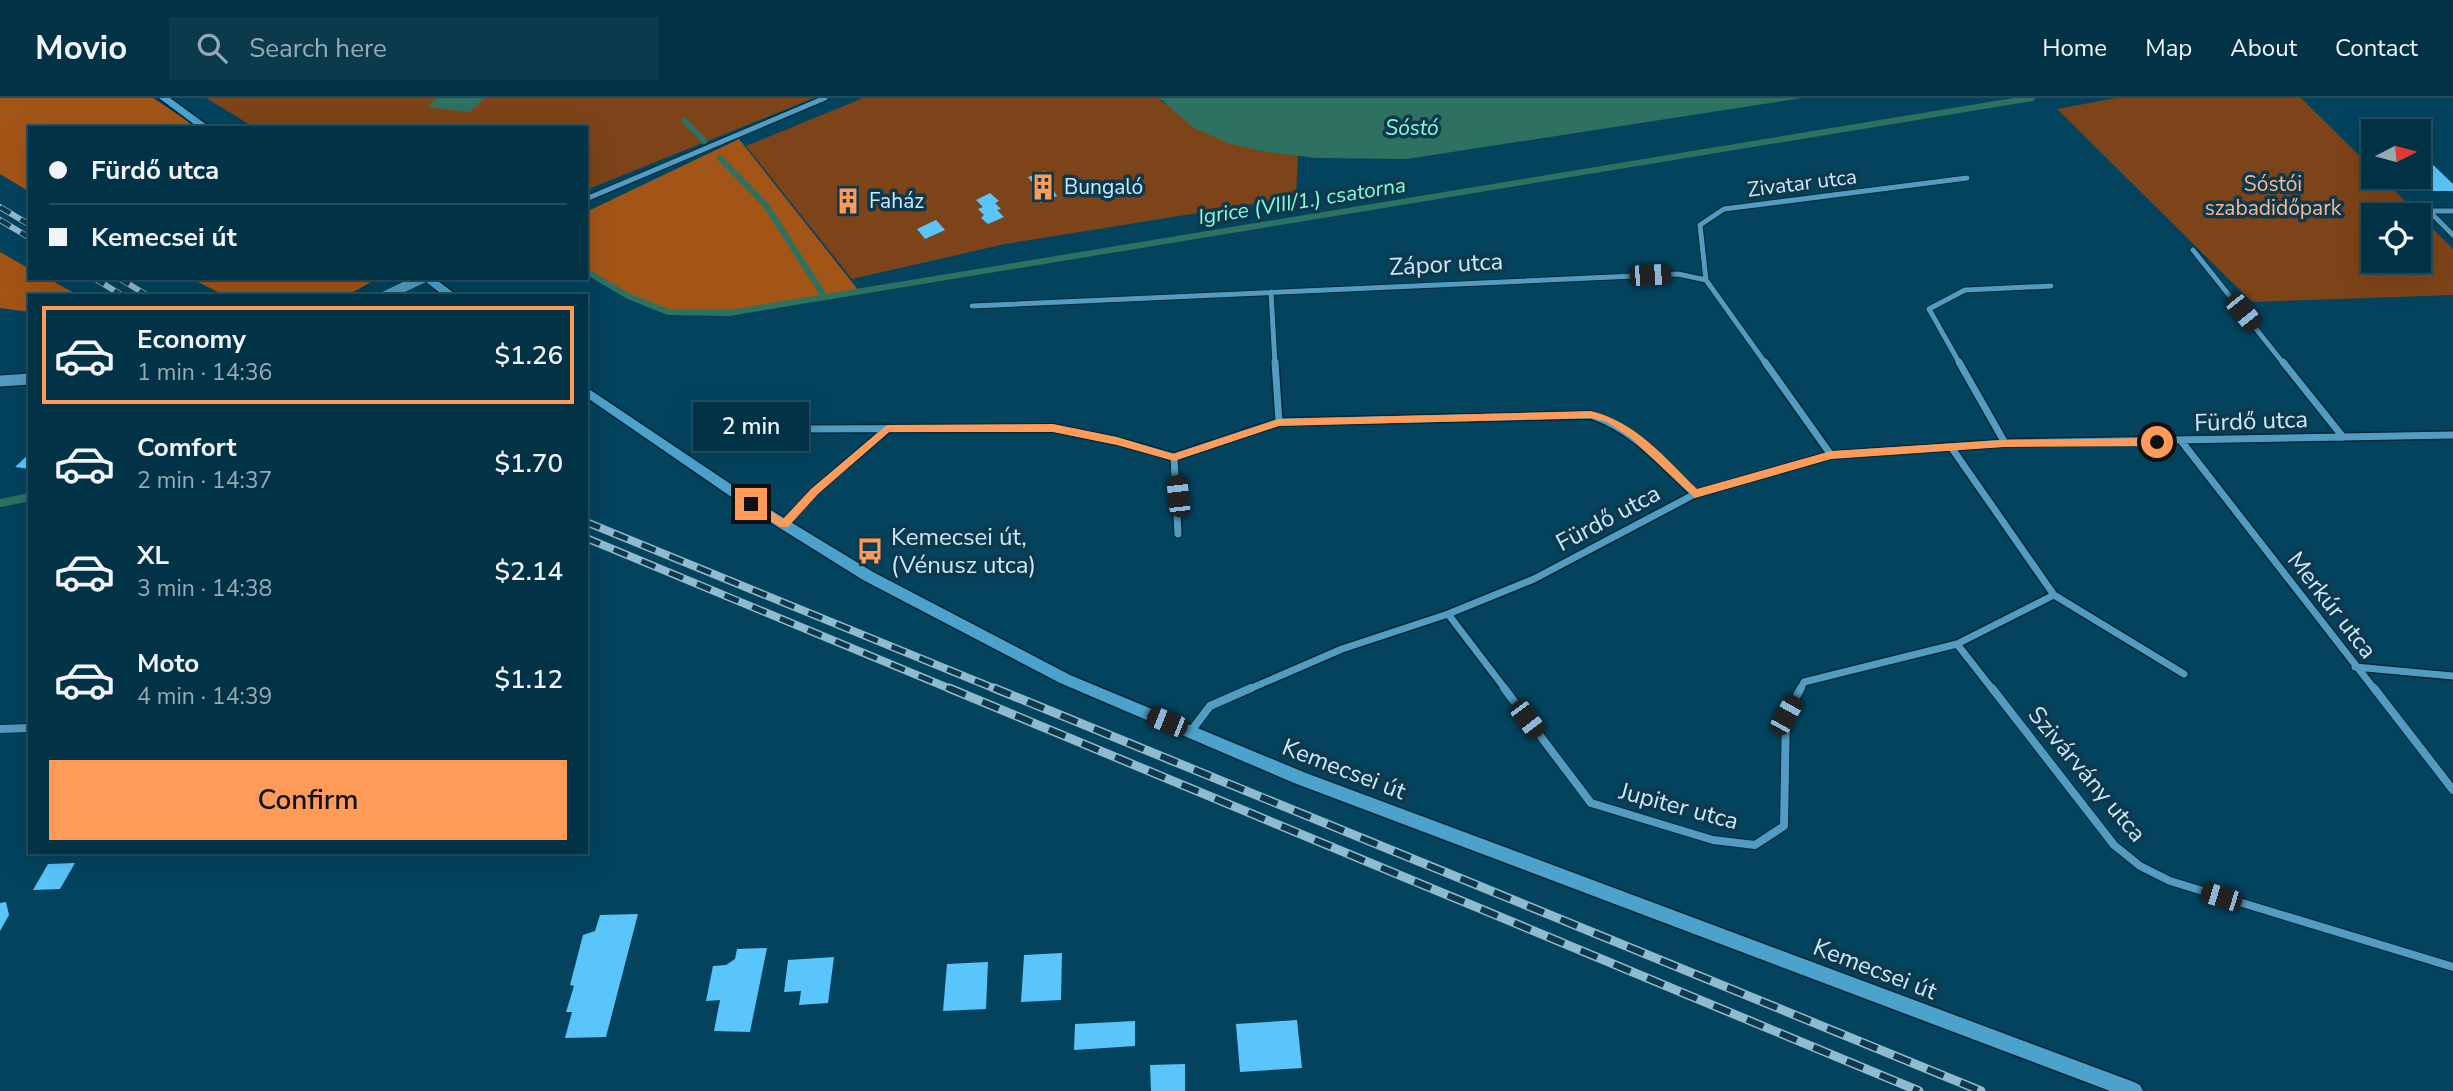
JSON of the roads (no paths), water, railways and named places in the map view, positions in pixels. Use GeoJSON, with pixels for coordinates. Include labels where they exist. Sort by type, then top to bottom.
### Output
{"type":"FeatureCollection","features":[{"type":"Feature","properties":{"kind":"main road"},"geometry":{"type":"LineString","coordinates":[[164,98],[203,126]]}},
{"type":"Feature","properties":{"kind":"main road"},"geometry":{"type":"LineString","coordinates":[[427,280],[449,294]]}},
{"type":"Feature","properties":{"kind":"main road","name":"Kemecsei út"},"geometry":{"type":"LineString","coordinates":[[588,392],[784,524],[868,576],[1065,680],[1300,778],[2134,1091]]}},
{"type":"Feature","properties":{"kind":"street"},"geometry":{"type":"LineString","coordinates":[[588,198],[825,98]]}},
{"type":"Feature","properties":{"kind":"street","name":"Zivatar utca"},"geometry":{"type":"LineString","coordinates":[[1706,280],[1700,225],[1724,209],[1967,178]]}},
{"type":"Feature","properties":{"kind":"street"},"geometry":{"type":"LineString","coordinates":[[2453,211],[2429,211],[2453,236]]}},
{"type":"Feature","properties":{"kind":"street"},"geometry":{"type":"LineString","coordinates":[[2193,250],[2343,438]]}},
{"type":"Feature","properties":{"kind":"street","name":"Zápor utca"},"geometry":{"type":"LineString","coordinates":[[972,306],[1678,274],[1706,280]]}},
{"type":"Feature","properties":{"kind":"street"},"geometry":{"type":"LineString","coordinates":[[389,294],[420,280]]}},
{"type":"Feature","properties":{"kind":"street"},"geometry":{"type":"LineString","coordinates":[[1706,280],[1831,455]]}},
{"type":"Feature","properties":{"kind":"street"},"geometry":{"type":"LineString","coordinates":[[2004,443],[1929,309],[1965,290],[2051,286]]}},
{"type":"Feature","properties":{"kind":"street"},"geometry":{"type":"LineString","coordinates":[[1271,292],[1279,422]]}},
{"type":"Feature","properties":{"kind":"street"},"geometry":{"type":"LineString","coordinates":[[0,381],[28,379]]}},
{"type":"Feature","properties":{"kind":"street"},"geometry":{"type":"LineString","coordinates":[[786,429],[1053,428],[1117,441],[1174,457],[1279,422],[1591,415],[1611,420],[1634,436],[1695,494]]}},
{"type":"Feature","properties":{"kind":"street"},"geometry":{"type":"LineString","coordinates":[[784,524],[815,491],[887,429]]}},
{"type":"Feature","properties":{"kind":"street","name":"Fürdő utca"},"geometry":{"type":"LineString","coordinates":[[1191,731],[1210,706],[1342,649],[1448,614],[1534,579],[1695,494],[1831,455],[2004,443],[2182,442],[2453,435]]}},
{"type":"Feature","properties":{"kind":"street","name":"Merkúr utca"},"geometry":{"type":"LineString","coordinates":[[2182,442],[2453,790]]}},
{"type":"Feature","properties":{"kind":"street"},"geometry":{"type":"LineString","coordinates":[[1951,447],[2054,595],[2184,674]]}},
{"type":"Feature","properties":{"kind":"street"},"geometry":{"type":"LineString","coordinates":[[1174,457],[1178,534]]}},
{"type":"Feature","properties":{"kind":"street","name":"Jupiter utca"},"geometry":{"type":"LineString","coordinates":[[1448,614],[1591,803],[1713,840],[1755,845],[1784,826],[1786,715],[1804,682],[1957,644],[2054,595]]}},
{"type":"Feature","properties":{"kind":"street","name":"Szivárvány utca"},"geometry":{"type":"LineString","coordinates":[[1957,644],[2114,845],[2140,866],[2170,881],[2453,967]]}},
{"type":"Feature","properties":{"kind":"street"},"geometry":{"type":"LineString","coordinates":[[2355,667],[2453,676]]}},
{"type":"Feature","properties":{"kind":"street"},"geometry":{"type":"LineString","coordinates":[[0,729],[28,728]]}},
{"type":"Feature","properties":{"kind":"water"},"geometry":{"type":"Polygon","coordinates":[[[437,98],[485,98],[469,112],[428,107],[437,98]]]}},
{"type":"Feature","properties":{"kind":"water","name":"Sóstó"},"geometry":{"type":"Polygon","coordinates":[[[1159,98],[1802,98],[1407,159],[1316,158],[1261,151],[1228,143],[1194,128],[1159,98]]]}},
{"type":"Feature","properties":{"kind":"waterway","name":"Igrice (VIII/1.) csatorna"},"geometry":{"type":"LineString","coordinates":[[588,272],[628,296],[668,312],[729,313],[2032,98]]}},
{"type":"Feature","properties":{"kind":"waterway"},"geometry":{"type":"LineString","coordinates":[[685,121],[704,141]]}},
{"type":"Feature","properties":{"kind":"waterway"},"geometry":{"type":"LineString","coordinates":[[720,158],[765,204],[825,297]]}},
{"type":"Feature","properties":{"kind":"waterway","name":"Igrice (VIII/1.) csatorna"},"geometry":{"type":"LineString","coordinates":[[0,503],[28,497]]}},
{"type":"Feature","properties":{"kind":"railway"},"geometry":{"type":"LineString","coordinates":[[0,207],[28,224]]}},
{"type":"Feature","properties":{"kind":"railway"},"geometry":{"type":"LineString","coordinates":[[0,220],[28,237]]}},
{"type":"Feature","properties":{"kind":"railway"},"geometry":{"type":"LineString","coordinates":[[97,280],[120,294]]}},
{"type":"Feature","properties":{"kind":"railway"},"geometry":{"type":"LineString","coordinates":[[122,280],[145,294]]}},
{"type":"Feature","properties":{"kind":"railway"},"geometry":{"type":"LineString","coordinates":[[588,523],[998,690]]}},
{"type":"Feature","properties":{"kind":"railway"},"geometry":{"type":"LineString","coordinates":[[588,539],[953,690]]}},
{"type":"Feature","properties":{"kind":"railway"},"geometry":{"type":"LineString","coordinates":[[949,688],[1919,1091]]}},
{"type":"Feature","properties":{"kind":"railway"},"geometry":{"type":"LineString","coordinates":[[994,688],[1981,1091]]}},
{"type":"Feature","properties":{"kind":"place","name":"Bungaló"},"geometry":{"type":"Point","coordinates":[1043,187]}},
{"type":"Feature","properties":{"kind":"place","name":"Faház"},"geometry":{"type":"Point","coordinates":[848,201]}},
{"type":"Feature","properties":{"kind":"place","name":"Kemecsei út, (Vénusz utca)"},"geometry":{"type":"Point","coordinates":[870,551]}},
{"type":"Feature","properties":{"kind":"park label","name":"Sóstói szabadidőpark"},"geometry":{"type":"Point","coordinates":[2273,196]}}]}
